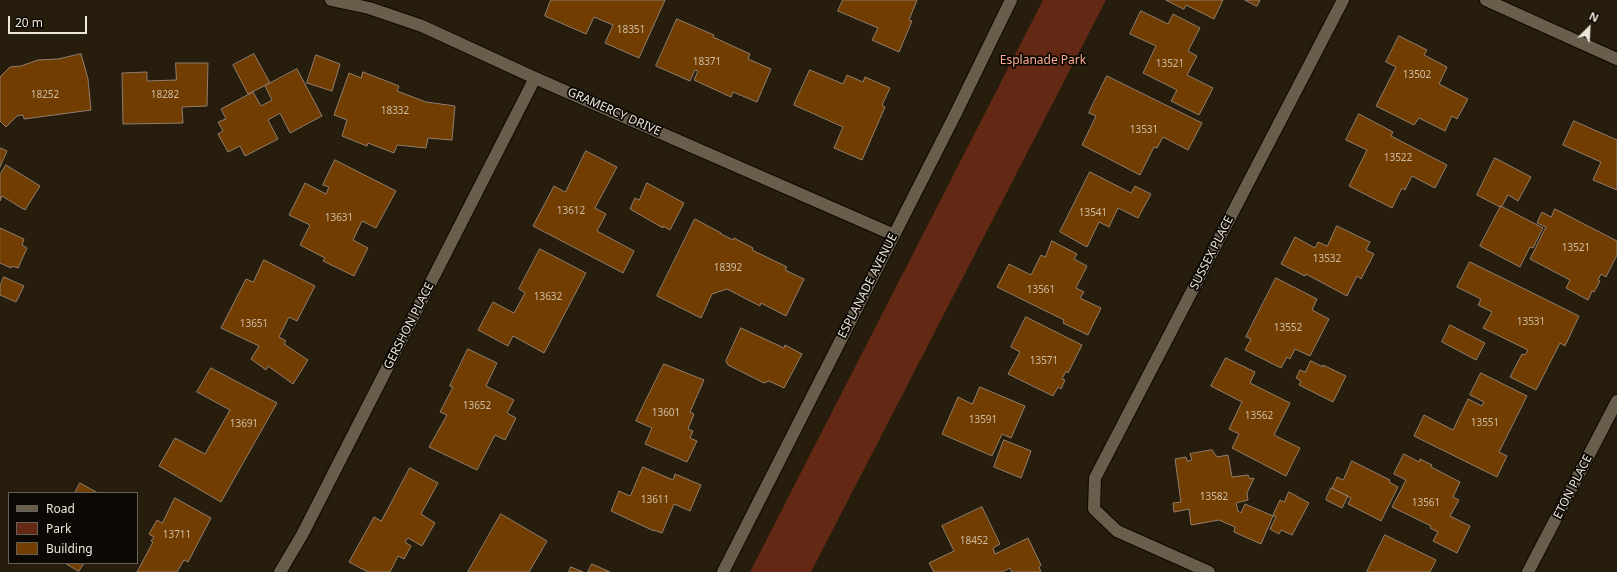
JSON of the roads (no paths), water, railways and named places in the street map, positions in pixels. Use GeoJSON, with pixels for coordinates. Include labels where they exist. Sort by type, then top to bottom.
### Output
{"type":"FeatureCollection","features":[{"type":"Feature","properties":{"kind":"street","name":"GRAMERCY DRIVE"},"geometry":{"type":"LineString","coordinates":[[331,0],[369,8],[422,26],[535,78],[894,235]]}},
{"type":"Feature","properties":{"kind":"street","name":"ESPLANADE AVENUE"},"geometry":{"type":"LineString","coordinates":[[723,572],[955,115],[1011,0]]}},
{"type":"Feature","properties":{"kind":"street","name":"SUSSEX PLACE"},"geometry":{"type":"LineString","coordinates":[[1209,572],[1117,531],[1094,509],[1095,478],[1343,0]]}},
{"type":"Feature","properties":{"kind":"street"},"geometry":{"type":"LineString","coordinates":[[1486,0],[1617,59]]}},
{"type":"Feature","properties":{"kind":"street","name":"GERSHON PLACE"},"geometry":{"type":"LineString","coordinates":[[280,572],[302,535],[535,78]]}},
{"type":"Feature","properties":{"kind":"street","name":"ETON PLACE"},"geometry":{"type":"LineString","coordinates":[[1528,572],[1617,401]]}},
{"type":"Feature","properties":{"kind":"park label","name":"Esplanade Park"},"geometry":{"type":"Point","coordinates":[1043,61]}}]}
